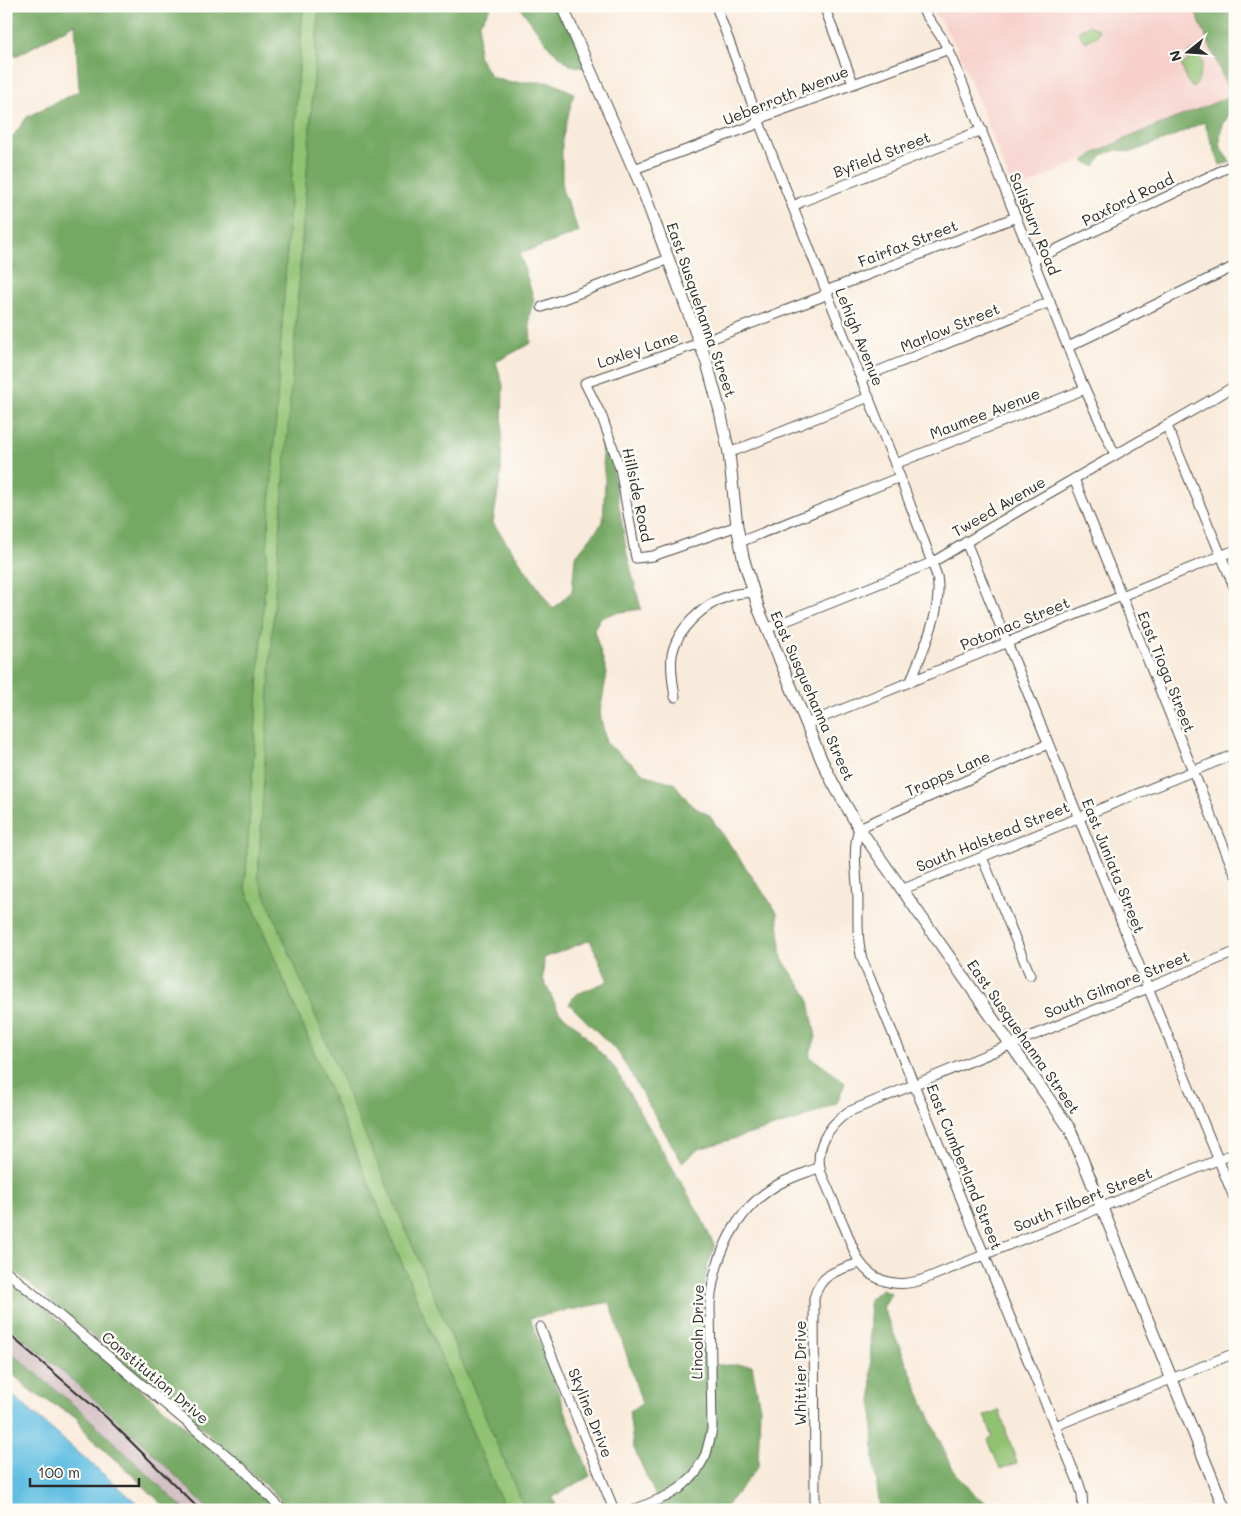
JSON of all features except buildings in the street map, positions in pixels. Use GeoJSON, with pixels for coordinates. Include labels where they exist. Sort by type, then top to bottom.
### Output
{"type":"FeatureCollection","features":[{"type":"Feature","properties":{"kind":"main road","name":"East Susquehanna Street"},"geometry":{"type":"LineString","coordinates":[[562,6],[634,169],[700,343],[720,411],[729,454],[737,526],[752,592],[806,724],[834,786],[859,828],[1066,1123],[1225,1510]]}},
{"type":"Feature","properties":{"kind":"street","name":"Lehigh Avenue"},"geometry":{"type":"LineString","coordinates":[[716,6],[759,122],[933,562],[939,587],[937,608],[911,681]]}},
{"type":"Feature","properties":{"kind":"street"},"geometry":{"type":"LineString","coordinates":[[824,6],[853,84]]}},
{"type":"Feature","properties":{"kind":"street","name":"Salisbury Road"},"geometry":{"type":"LineString","coordinates":[[920,6],[948,49],[1085,389],[1114,455]]}},
{"type":"Feature","properties":{"kind":"street","name":"Ueberroth Avenue"},"geometry":{"type":"LineString","coordinates":[[634,169],[752,126],[766,116],[948,49]]}},
{"type":"Feature","properties":{"kind":"street","name":"Byfield Street"},"geometry":{"type":"LineString","coordinates":[[793,207],[801,202],[982,130]]}},
{"type":"Feature","properties":{"kind":"street","name":"Paxford Road"},"geometry":{"type":"LineString","coordinates":[[1034,260],[1235,164]]}},
{"type":"Feature","properties":{"kind":"street","name":"Fairfax Street"},"geometry":{"type":"LineString","coordinates":[[700,343],[822,297],[831,289],[1016,217]]}},
{"type":"Feature","properties":{"kind":"street"},"geometry":{"type":"LineString","coordinates":[[542,307],[669,259]]}},
{"type":"Feature","properties":{"kind":"street"},"geometry":{"type":"LineString","coordinates":[[1068,347],[1235,266]]}},
{"type":"Feature","properties":{"kind":"street","name":"Marlow Street"},"geometry":{"type":"LineString","coordinates":[[861,378],[1050,302]]}},
{"type":"Feature","properties":{"kind":"street","name":"Loxley Lane"},"geometry":{"type":"LineString","coordinates":[[585,382],[700,343]]}},
{"type":"Feature","properties":{"kind":"street","name":"Hillside Road"},"geometry":{"type":"LineString","coordinates":[[585,382],[602,417],[620,468],[636,558],[653,556],[737,526]]}},
{"type":"Feature","properties":{"kind":"street","name":"Tweed Avenue"},"geometry":{"type":"LineString","coordinates":[[766,629],[933,562],[1235,386]]}},
{"type":"Feature","properties":{"kind":"street","name":"Maumee Avenue"},"geometry":{"type":"LineString","coordinates":[[895,464],[1085,389]]}},
{"type":"Feature","properties":{"kind":"street"},"geometry":{"type":"LineString","coordinates":[[729,454],[869,397]]}},
{"type":"Feature","properties":{"kind":"street"},"geometry":{"type":"LineString","coordinates":[[1167,426],[1235,589]]}},
{"type":"Feature","properties":{"kind":"street"},"geometry":{"type":"LineString","coordinates":[[740,542],[900,477]]}},
{"type":"Feature","properties":{"kind":"street","name":"East Tioga Street"},"geometry":{"type":"LineString","coordinates":[[1074,479],[1235,874]]}},
{"type":"Feature","properties":{"kind":"street","name":"East Juniata Street"},"geometry":{"type":"LineString","coordinates":[[966,542],[1235,1200]]}},
{"type":"Feature","properties":{"kind":"street","name":"Potomac Street"},"geometry":{"type":"LineString","coordinates":[[806,724],[1235,550]]}},
{"type":"Feature","properties":{"kind":"street"},"geometry":{"type":"LineString","coordinates":[[675,697],[671,671],[672,656],[682,631],[706,607],[729,596],[752,592]]}},
{"type":"Feature","properties":{"kind":"street","name":"Trapps Lane"},"geometry":{"type":"LineString","coordinates":[[859,828],[1048,744]]}},
{"type":"Feature","properties":{"kind":"street","name":"South Halstead Street"},"geometry":{"type":"LineString","coordinates":[[901,890],[1235,754]]}},
{"type":"Feature","properties":{"kind":"street","name":"East Cumberland Street"},"geometry":{"type":"LineString","coordinates":[[859,828],[856,850],[860,951],[1079,1484],[1083,1510]]}},
{"type":"Feature","properties":{"kind":"street"},"geometry":{"type":"LineString","coordinates":[[982,857],[1030,974]]}},
{"type":"Feature","properties":{"kind":"street","name":"South Gilmore Street"},"geometry":{"type":"LineString","coordinates":[[915,1084],[1235,952]]}},
{"type":"Feature","properties":{"kind":"street"},"geometry":{"type":"LineString","coordinates":[[860,1262],[820,1167],[819,1154],[822,1144],[826,1134],[839,1118],[857,1107],[915,1084]]}},
{"type":"Feature","properties":{"kind":"street","name":"South Filbert Street"},"geometry":{"type":"LineString","coordinates":[[860,1262],[878,1278],[892,1284],[901,1285],[920,1281],[1235,1153]]}},
{"type":"Feature","properties":{"kind":"street","name":"Lincoln Drive"},"geometry":{"type":"LineString","coordinates":[[634,1510],[679,1489],[695,1474],[706,1454],[712,1430],[711,1289],[718,1260],[731,1233],[746,1212],[768,1191],[792,1178],[820,1167]]}},
{"type":"Feature","properties":{"kind":"street","name":"Whittier Drive"},"geometry":{"type":"LineString","coordinates":[[813,1510],[815,1499],[814,1298],[825,1278],[835,1271],[860,1262]]}},
{"type":"Feature","properties":{"kind":"street","name":"Constitution Drive"},"geometry":{"type":"LineString","coordinates":[[6,1271],[243,1469],[282,1510]]}},
{"type":"Feature","properties":{"kind":"street","name":"Skyline Drive"},"geometry":{"type":"LineString","coordinates":[[540,1327],[614,1510]]}},
{"type":"Feature","properties":{"kind":"street"},"geometry":{"type":"LineString","coordinates":[[1055,1426],[1235,1353]]}},
{"type":"Feature","properties":{"kind":"shaded area"},"geometry":{"type":"Polygon","coordinates":[[[931,6],[1193,6],[1231,96],[1131,136],[1014,192],[957,47],[931,6]]]}},
{"type":"Feature","properties":{"kind":"shaded area"},"geometry":{"type":"Polygon","coordinates":[[[6,1324],[59,1368],[173,1472],[209,1510],[185,1510],[82,1412],[6,1348],[6,1324]]]}},
{"type":"Feature","properties":{"kind":"green space"},"geometry":{"type":"Polygon","coordinates":[[[6,6],[303,6],[245,887],[505,1510],[288,1510],[276,1495],[198,1425],[6,1264],[6,146],[27,117],[79,91],[75,24],[16,56],[6,54],[6,6]]]}},
{"type":"Feature","properties":{"kind":"green space"},"geometry":{"type":"Polygon","coordinates":[[[303,6],[319,6],[294,351],[478,1397],[525,1510],[505,1510],[245,887],[303,6]]]}},
{"type":"Feature","properties":{"kind":"green space"},"geometry":{"type":"Polygon","coordinates":[[[319,6],[492,6],[480,23],[478,55],[491,77],[508,82],[550,82],[574,93],[562,140],[562,189],[579,232],[520,254],[534,300],[529,316],[531,343],[496,362],[503,385],[501,473],[493,523],[553,609],[572,591],[575,557],[603,522],[605,481],[599,426],[609,447],[627,554],[641,609],[615,613],[600,618],[594,630],[607,673],[600,712],[606,743],[646,775],[674,783],[692,806],[709,815],[777,912],[782,959],[808,996],[816,1037],[809,1056],[845,1082],[837,1103],[801,1119],[699,1149],[682,1162],[618,1052],[569,1004],[575,995],[608,981],[590,940],[544,958],[543,979],[559,1012],[574,1024],[614,1067],[700,1215],[715,1247],[708,1265],[704,1290],[703,1315],[706,1365],[752,1365],[760,1408],[758,1467],[723,1510],[662,1510],[633,1446],[629,1411],[642,1404],[610,1302],[530,1318],[590,1476],[553,1497],[557,1510],[525,1510],[258,878],[273,620],[319,6]]]}},
{"type":"Feature","properties":{"kind":"green space"},"geometry":{"type":"Polygon","coordinates":[[[519,6],[562,6],[589,69],[570,65],[550,48],[519,6]]]}},
{"type":"Feature","properties":{"kind":"green space"},"geometry":{"type":"Polygon","coordinates":[[[1193,6],[1235,6],[1235,111],[1230,114],[1220,135],[1223,152],[1231,162],[1220,165],[1204,122],[1167,139],[1131,152],[1117,150],[1102,155],[1095,167],[1084,161],[1095,153],[1131,136],[1231,96],[1193,6]]]}},
{"type":"Feature","properties":{"kind":"green space"},"geometry":{"type":"Polygon","coordinates":[[[1089,25],[1099,30],[1098,35],[1086,42],[1082,39],[1079,31],[1089,25]]]}},
{"type":"Feature","properties":{"kind":"green space"},"geometry":{"type":"Polygon","coordinates":[[[1196,50],[1203,62],[1198,82],[1193,88],[1187,81],[1181,64],[1188,61],[1187,54],[1196,50]]]}},
{"type":"Feature","properties":{"kind":"green space"},"geometry":{"type":"Polygon","coordinates":[[[6,1275],[260,1490],[276,1510],[209,1510],[161,1461],[110,1414],[6,1324],[6,1275]]]}},
{"type":"Feature","properties":{"kind":"green space"},"geometry":{"type":"Polygon","coordinates":[[[882,1289],[891,1293],[883,1308],[951,1467],[976,1496],[998,1510],[880,1510],[874,1461],[869,1299],[882,1289]]]}},
{"type":"Feature","properties":{"kind":"green space"},"geometry":{"type":"Polygon","coordinates":[[[6,1348],[82,1412],[185,1510],[168,1510],[87,1435],[76,1417],[32,1392],[6,1368],[6,1348]]]}},
{"type":"Feature","properties":{"kind":"green space"},"geometry":{"type":"Polygon","coordinates":[[[999,1410],[1017,1463],[1000,1469],[988,1440],[993,1437],[984,1416],[999,1410]]]}},
{"type":"Feature","properties":{"kind":"water"},"geometry":{"type":"Polygon","coordinates":[[[6,1390],[145,1510],[6,1510],[6,1390]]]}},
{"type":"Feature","properties":{"kind":"railway"},"geometry":{"type":"LineString","coordinates":[[6,1332],[106,1417],[200,1510]]}}]}
